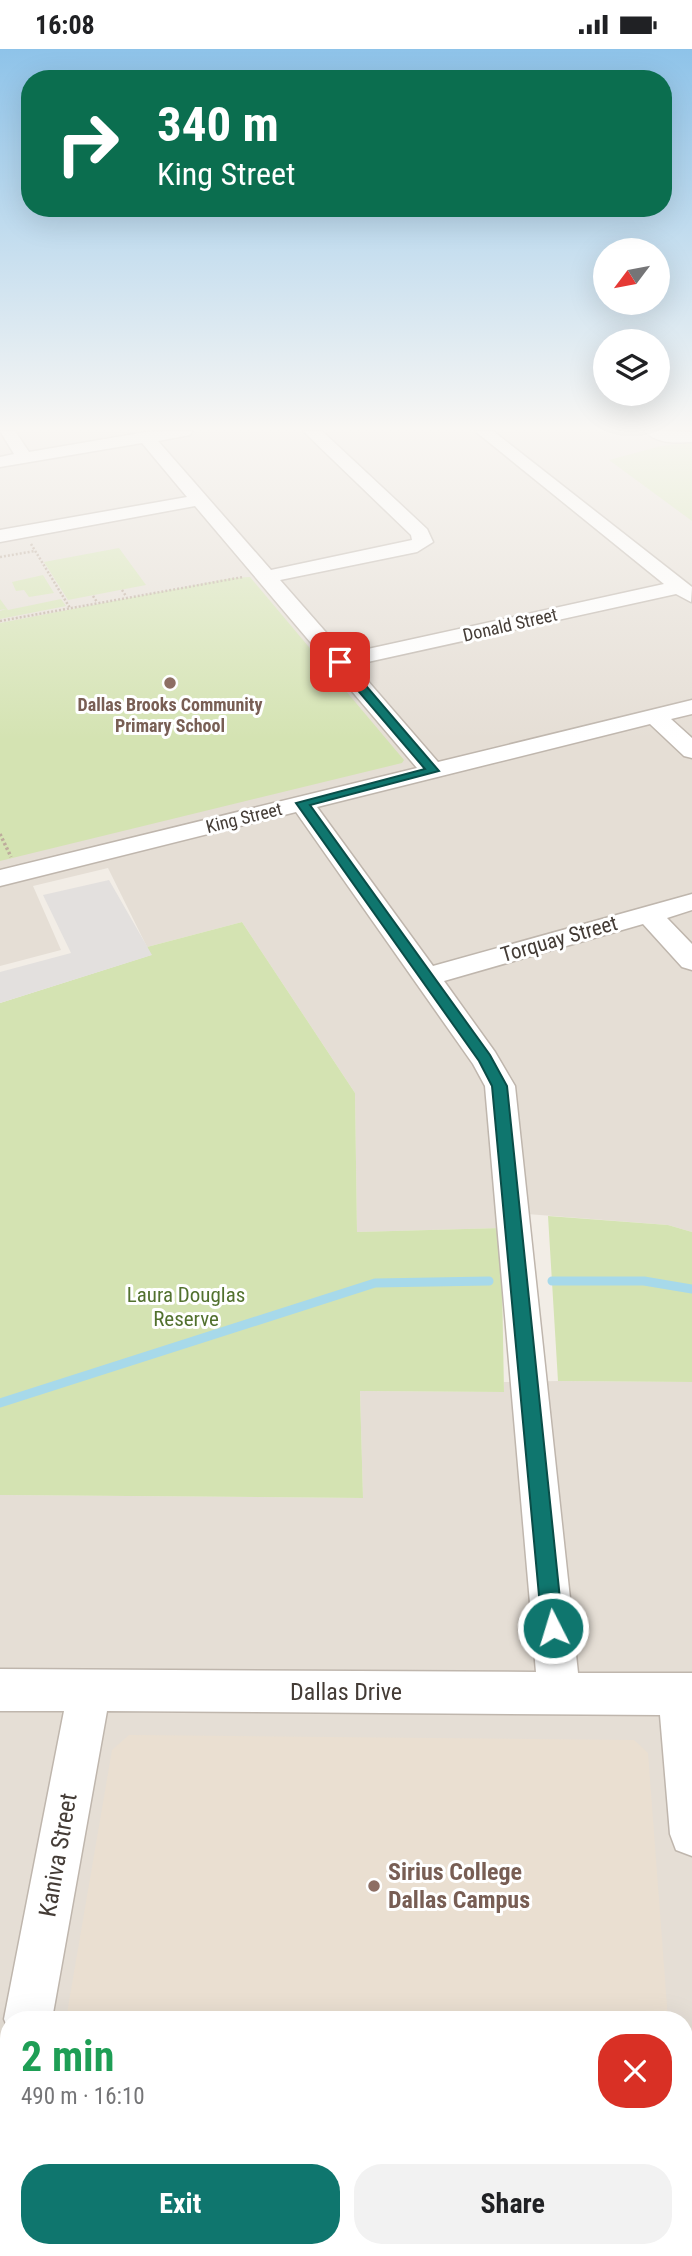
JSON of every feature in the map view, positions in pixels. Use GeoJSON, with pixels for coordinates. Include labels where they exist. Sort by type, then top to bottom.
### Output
{"type":"FeatureCollection","features":[{"type":"Feature","properties":{"kind":"street"},"geometry":{"type":"LineString","coordinates":[[225,534],[259,577],[340,662],[433,771]]}},
{"type":"Feature","properties":{"kind":"street"},"geometry":{"type":"LineString","coordinates":[[421,534],[423,542]]}},
{"type":"Feature","properties":{"kind":"street"},"geometry":{"type":"LineString","coordinates":[[613,534],[686,592]]}},
{"type":"Feature","properties":{"kind":"street"},"geometry":{"type":"LineString","coordinates":[[259,577],[410,548],[423,542],[444,546]]}},
{"type":"Feature","properties":{"kind":"street","name":"Donald Street"},"geometry":{"type":"LineString","coordinates":[[340,662],[686,592]]}},
{"type":"Feature","properties":{"kind":"street","name":"King Street"},"geometry":{"type":"LineString","coordinates":[[0,878],[692,707]]}},
{"type":"Feature","properties":{"kind":"street"},"geometry":{"type":"LineString","coordinates":[[654,716],[692,751]]}},
{"type":"Feature","properties":{"kind":"street"},"geometry":{"type":"LineString","coordinates":[[302,803],[485,1059],[500,1086],[559,1692]]}},
{"type":"Feature","properties":{"kind":"street","name":"Torquay Street"},"geometry":{"type":"LineString","coordinates":[[426,977],[692,902]]}},
{"type":"Feature","properties":{"kind":"street"},"geometry":{"type":"LineString","coordinates":[[649,914],[692,961]]}},
{"type":"Feature","properties":{"kind":"street","name":"Dallas Drive"},"geometry":{"type":"LineString","coordinates":[[0,1690],[685,1694]]}},
{"type":"Feature","properties":{"kind":"street","name":"Kaniva Street"},"geometry":{"type":"LineString","coordinates":[[29,2011],[89,1691]]}},
{"type":"Feature","properties":{"kind":"street"},"geometry":{"type":"LineString","coordinates":[[685,1694],[692,1834]]}},
{"type":"Feature","properties":{"kind":"path"},"geometry":{"type":"LineString","coordinates":[[27,538],[70,608]]}},
{"type":"Feature","properties":{"kind":"path"},"geometry":{"type":"LineString","coordinates":[[0,557],[35,551]]}},
{"type":"Feature","properties":{"kind":"path"},"geometry":{"type":"LineString","coordinates":[[0,621],[126,596],[259,577]]}},
{"type":"Feature","properties":{"kind":"path"},"geometry":{"type":"LineString","coordinates":[[122,590],[126,596]]}},
{"type":"Feature","properties":{"kind":"path"},"geometry":{"type":"LineString","coordinates":[[93,596],[97,602]]}},
{"type":"Feature","properties":{"kind":"shaded area"},"geometry":{"type":"Polygon","coordinates":[[[0,534],[692,534],[692,1232],[668,1225],[500,1212],[501,1228],[357,1232],[355,1093],[242,922],[147,947],[108,868],[33,886],[61,950],[0,966],[0,534]]]}},
{"type":"Feature","properties":{"kind":"shaded area"},"geometry":{"type":"Polygon","coordinates":[[[109,880],[152,955],[0,1003],[0,972],[71,953],[43,895],[109,880]]]}},
{"type":"Feature","properties":{"kind":"shaded area"},"geometry":{"type":"Polygon","coordinates":[[[504,1382],[692,1382],[692,2011],[0,2011],[0,1495],[363,1498],[360,1391],[504,1392],[504,1382]]]}},
{"type":"Feature","properties":{"kind":"shaded area","name":"Sirius College Dallas Campus"},"geometry":{"type":"Polygon","coordinates":[[[129,1735],[634,1740],[648,1753],[667,2011],[67,2011],[112,1750],[129,1735]]]}},
{"type":"Feature","properties":{"kind":"green space"},"geometry":{"type":"Polygon","coordinates":[[[119,548],[146,585],[68,600],[44,562],[119,548]]]}},
{"type":"Feature","properties":{"kind":"green space"},"geometry":{"type":"Polygon","coordinates":[[[43,575],[54,593],[29,597],[24,590],[16,591],[12,582],[43,575]]]}},
{"type":"Feature","properties":{"kind":"green space","name":"Dallas Brooks Community Primary School"},"geometry":{"type":"Polygon","coordinates":[[[250,577],[404,760],[402,763],[0,861],[0,623],[232,578],[250,577]]]}},
{"type":"Feature","properties":{"kind":"green space"},"geometry":{"type":"Polygon","coordinates":[[[0,599],[8,610],[61,599],[66,606],[0,619],[0,611],[6,609],[0,610],[0,599]]]}},
{"type":"Feature","properties":{"kind":"green space","name":"Laura Douglas Reserve"},"geometry":{"type":"Polygon","coordinates":[[[242,922],[355,1093],[357,1232],[501,1228],[504,1392],[360,1391],[363,1498],[0,1495],[0,1003],[151,955],[147,947],[242,922]]]}},
{"type":"Feature","properties":{"kind":"green space"},"geometry":{"type":"Polygon","coordinates":[[[548,1216],[668,1225],[692,1232],[692,1382],[558,1381],[548,1216]]]}},
{"type":"Feature","properties":{"kind":"waterway"},"geometry":{"type":"LineString","coordinates":[[0,1403],[375,1283],[489,1281]]}},
{"type":"Feature","properties":{"kind":"waterway"},"geometry":{"type":"LineString","coordinates":[[552,1281],[644,1281],[692,1289]]}},
{"type":"Feature","properties":{"kind":"place","name":"Dallas Brooks Community Primary School"},"geometry":{"type":"Point","coordinates":[170,683]}},
{"type":"Feature","properties":{"kind":"place","name":"Sirius College Dallas Campus"},"geometry":{"type":"Point","coordinates":[374,1886]}},
{"type":"Feature","properties":{"kind":"route"},"geometry":{"type":"LineString","coordinates":[[340,662],[433,771],[302,803],[485,1059],[500,1086],[553,1628]]}}]}
